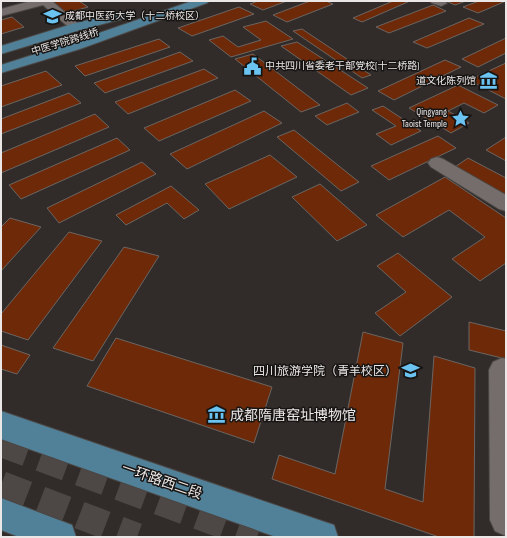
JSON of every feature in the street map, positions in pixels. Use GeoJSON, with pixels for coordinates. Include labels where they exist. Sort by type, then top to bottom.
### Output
{"type":"FeatureCollection","features":[{"type":"Feature","properties":{"kind":"main road"},"geometry":{"type":"LineString","coordinates":[[1,50],[71,34],[182,1]]}},
{"type":"Feature","properties":{"kind":"main road"},"geometry":{"type":"LineString","coordinates":[[1,69],[75,46],[201,2]]}},
{"type":"Feature","properties":{"kind":"main road","name":"中医学院跨线桥"},"geometry":{"type":"LineString","coordinates":[[1,56],[71,34],[201,2]]}},
{"type":"Feature","properties":{"kind":"main road","name":"中医学院跨线桥"},"geometry":{"type":"LineString","coordinates":[[1,62],[71,34]]}},
{"type":"Feature","properties":{"kind":"main road","name":"一环路西二段"},"geometry":{"type":"LineString","coordinates":[[1,424],[322,537]]}},
{"type":"Feature","properties":{"kind":"main road"},"geometry":{"type":"LineString","coordinates":[[1,514],[60,537]]}},
{"type":"Feature","properties":{"kind":"lane"},"geometry":{"type":"LineString","coordinates":[[1,13],[45,1],[71,34]]}},
{"type":"Feature","properties":{"kind":"lane"},"geometry":{"type":"LineString","coordinates":[[437,163],[506,204]]}},
{"type":"Feature","properties":{"kind":"lane"},"geometry":{"type":"LineString","coordinates":[[506,371],[502,370],[506,520]]}},
{"type":"Feature","properties":{"kind":"building"},"geometry":{"type":"Polygon","coordinates":[[[51,1],[79,1],[88,7],[67,13],[51,1]]]}},
{"type":"Feature","properties":{"kind":"building"},"geometry":{"type":"Polygon","coordinates":[[[258,1],[287,1],[263,10],[250,4],[258,1]]]}},
{"type":"Feature","properties":{"kind":"building"},"geometry":{"type":"Polygon","coordinates":[[[310,1],[326,1],[333,4],[287,22],[273,15],[310,1]]]}},
{"type":"Feature","properties":{"kind":"building"},"geometry":{"type":"Polygon","coordinates":[[[393,1],[410,1],[362,22],[353,18],[393,1]]]}},
{"type":"Feature","properties":{"kind":"building"},"geometry":{"type":"Polygon","coordinates":[[[446,1],[466,1],[455,5],[446,1]]]}},
{"type":"Feature","properties":{"kind":"building"},"geometry":{"type":"Polygon","coordinates":[[[479,1],[506,1],[478,13],[463,7],[479,1]]]}},
{"type":"Feature","properties":{"kind":"building"},"geometry":{"type":"Polygon","coordinates":[[[433,5],[446,11],[389,33],[376,27],[433,5]]]}},
{"type":"Feature","properties":{"kind":"building"},"geometry":{"type":"Polygon","coordinates":[[[239,7],[254,14],[192,36],[178,28],[239,7]]]}},
{"type":"Feature","properties":{"kind":"building"},"geometry":{"type":"Polygon","coordinates":[[[12,17],[24,27],[1,34],[1,20],[12,17]]]}},
{"type":"Feature","properties":{"kind":"building"},"geometry":{"type":"Polygon","coordinates":[[[469,18],[484,24],[427,48],[413,42],[469,18]]]}},
{"type":"Feature","properties":{"kind":"building"},"geometry":{"type":"Polygon","coordinates":[[[266,21],[293,39],[231,57],[209,40],[223,36],[238,47],[261,40],[243,27],[266,21]]]}},
{"type":"Feature","properties":{"kind":"building"},"geometry":{"type":"Polygon","coordinates":[[[302,29],[371,75],[362,78],[293,31],[302,29]]]}},
{"type":"Feature","properties":{"kind":"building"},"geometry":{"type":"Polygon","coordinates":[[[506,38],[506,53],[478,67],[462,59],[506,38]]]}},
{"type":"Feature","properties":{"kind":"building"},"geometry":{"type":"Polygon","coordinates":[[[159,39],[170,47],[85,76],[75,66],[159,39]]]}},
{"type":"Feature","properties":{"kind":"building"},"geometry":{"type":"Polygon","coordinates":[[[297,42],[368,88],[351,95],[281,46],[297,42]]]}},
{"type":"Feature","properties":{"kind":"building"},"geometry":{"type":"Polygon","coordinates":[[[180,52],[193,61],[105,93],[94,83],[180,52]]]}},
{"type":"Feature","properties":{"kind":"building"},"geometry":{"type":"Polygon","coordinates":[[[253,54],[320,105],[301,112],[235,59],[253,54]]]}},
{"type":"Feature","properties":{"kind":"building"},"geometry":{"type":"Polygon","coordinates":[[[445,60],[461,67],[394,100],[378,91],[445,60]]]}},
{"type":"Feature","properties":{"kind":"building","name":"道文化陈列馆"},"geometry":{"type":"Polygon","coordinates":[[[506,63],[506,99],[469,80],[506,63]]]}},
{"type":"Feature","properties":{"kind":"building"},"geometry":{"type":"Polygon","coordinates":[[[204,69],[218,78],[128,114],[115,102],[204,69]]]}},
{"type":"Feature","properties":{"kind":"building"},"geometry":{"type":"Polygon","coordinates":[[[46,71],[62,85],[1,107],[1,86],[46,71]]]}},
{"type":"Feature","properties":{"kind":"building"},"geometry":{"type":"Polygon","coordinates":[[[458,85],[498,105],[484,113],[464,103],[448,111],[469,123],[451,133],[409,108],[458,85]]]}},
{"type":"Feature","properties":{"kind":"building"},"geometry":{"type":"Polygon","coordinates":[[[235,90],[251,101],[159,141],[144,128],[235,90]]]}},
{"type":"Feature","properties":{"kind":"building"},"geometry":{"type":"Polygon","coordinates":[[[69,93],[81,103],[1,134],[1,119],[69,93]]]}},
{"type":"Feature","properties":{"kind":"building"},"geometry":{"type":"Polygon","coordinates":[[[347,103],[359,112],[327,125],[315,116],[347,103]]]}},
{"type":"Feature","properties":{"kind":"building"},"geometry":{"type":"Polygon","coordinates":[[[383,106],[421,131],[391,145],[376,134],[396,126],[372,110],[383,106]]]}},
{"type":"Feature","properties":{"kind":"building"},"geometry":{"type":"Polygon","coordinates":[[[264,111],[282,123],[187,169],[170,154],[264,111]]]}},
{"type":"Feature","properties":{"kind":"building"},"geometry":{"type":"Polygon","coordinates":[[[95,114],[109,127],[1,173],[1,153],[95,114]]]}},
{"type":"Feature","properties":{"kind":"building"},"geometry":{"type":"Polygon","coordinates":[[[294,130],[359,182],[341,191],[277,137],[294,130]]]}},
{"type":"Feature","properties":{"kind":"building"},"geometry":{"type":"Polygon","coordinates":[[[438,136],[456,148],[389,180],[371,166],[438,136]]]}},
{"type":"Feature","properties":{"kind":"building"},"geometry":{"type":"Polygon","coordinates":[[[506,137],[506,161],[486,150],[506,137]]]}},
{"type":"Feature","properties":{"kind":"building"},"geometry":{"type":"Polygon","coordinates":[[[117,138],[130,150],[21,199],[9,185],[117,138]]]}},
{"type":"Feature","properties":{"kind":"building"},"geometry":{"type":"Polygon","coordinates":[[[270,155],[297,177],[229,209],[205,184],[270,155]]]}},
{"type":"Feature","properties":{"kind":"building"},"geometry":{"type":"Polygon","coordinates":[[[468,158],[506,178],[506,199],[452,169],[468,158]]]}},
{"type":"Feature","properties":{"kind":"building"},"geometry":{"type":"Polygon","coordinates":[[[142,162],[156,174],[59,223],[47,208],[142,162]]]}},
{"type":"Feature","properties":{"kind":"building"},"geometry":{"type":"Polygon","coordinates":[[[445,177],[506,218],[506,263],[480,281],[452,259],[485,237],[449,210],[403,237],[376,215],[445,177]]]}},
{"type":"Feature","properties":{"kind":"building"},"geometry":{"type":"Polygon","coordinates":[[[320,184],[367,225],[337,241],[292,197],[320,184]]]}},
{"type":"Feature","properties":{"kind":"building"},"geometry":{"type":"Polygon","coordinates":[[[171,186],[199,210],[184,219],[167,203],[126,225],[116,215],[171,186]]]}},
{"type":"Feature","properties":{"kind":"building"},"geometry":{"type":"Polygon","coordinates":[[[10,218],[41,227],[1,271],[1,227],[10,218]]]}},
{"type":"Feature","properties":{"kind":"building"},"geometry":{"type":"Polygon","coordinates":[[[69,232],[102,241],[28,340],[1,331],[1,314],[69,232]]]}},
{"type":"Feature","properties":{"kind":"building"},"geometry":{"type":"Polygon","coordinates":[[[124,247],[159,256],[93,361],[53,348],[124,247]]]}},
{"type":"Feature","properties":{"kind":"building"},"geometry":{"type":"Polygon","coordinates":[[[398,253],[452,297],[400,336],[375,313],[406,292],[377,266],[398,253]]]}},
{"type":"Feature","properties":{"kind":"building"},"geometry":{"type":"Polygon","coordinates":[[[469,322],[506,331],[506,359],[469,350],[469,322]]]}},
{"type":"Feature","properties":{"kind":"building"},"geometry":{"type":"Polygon","coordinates":[[[363,332],[403,343],[385,489],[423,502],[434,356],[475,368],[474,537],[439,537],[272,479],[279,455],[335,474],[363,332]]]}},
{"type":"Feature","properties":{"kind":"building","name":"成都隋唐窑址博物馆"},"geometry":{"type":"Polygon","coordinates":[[[116,338],[272,387],[254,443],[87,386],[116,338]]]}},
{"type":"Feature","properties":{"kind":"building"},"geometry":{"type":"Polygon","coordinates":[[[1,345],[30,355],[17,374],[1,369],[1,345]]]}},
{"type":"Feature","properties":{"kind":"tunnel"},"geometry":{"type":"LineString","coordinates":[[1,443],[257,537]]}},
{"type":"Feature","properties":{"kind":"tunnel"},"geometry":{"type":"LineString","coordinates":[[1,485],[137,537]]}},
{"type":"Feature","properties":{"kind":"place","name":"成都中医药大学（十二桥校区）"},"geometry":{"type":"Point","coordinates":[52,16]}},
{"type":"Feature","properties":{"kind":"place","name":"中共四川省委老干部党校(十二桥路)"},"geometry":{"type":"Point","coordinates":[252,66]}},
{"type":"Feature","properties":{"kind":"place","name":"道文化陈列馆"},"geometry":{"type":"Point","coordinates":[489,81]}},
{"type":"Feature","properties":{"kind":"place","name":"Qingyang Taoist Temple"},"geometry":{"type":"Point","coordinates":[460,118]}},
{"type":"Feature","properties":{"kind":"place","name":"四川旅游学院（青羊校区）"},"geometry":{"type":"Point","coordinates":[410,371]}},
{"type":"Feature","properties":{"kind":"place","name":"成都隋唐窑址博物馆"},"geometry":{"type":"Point","coordinates":[217,415]}}]}
